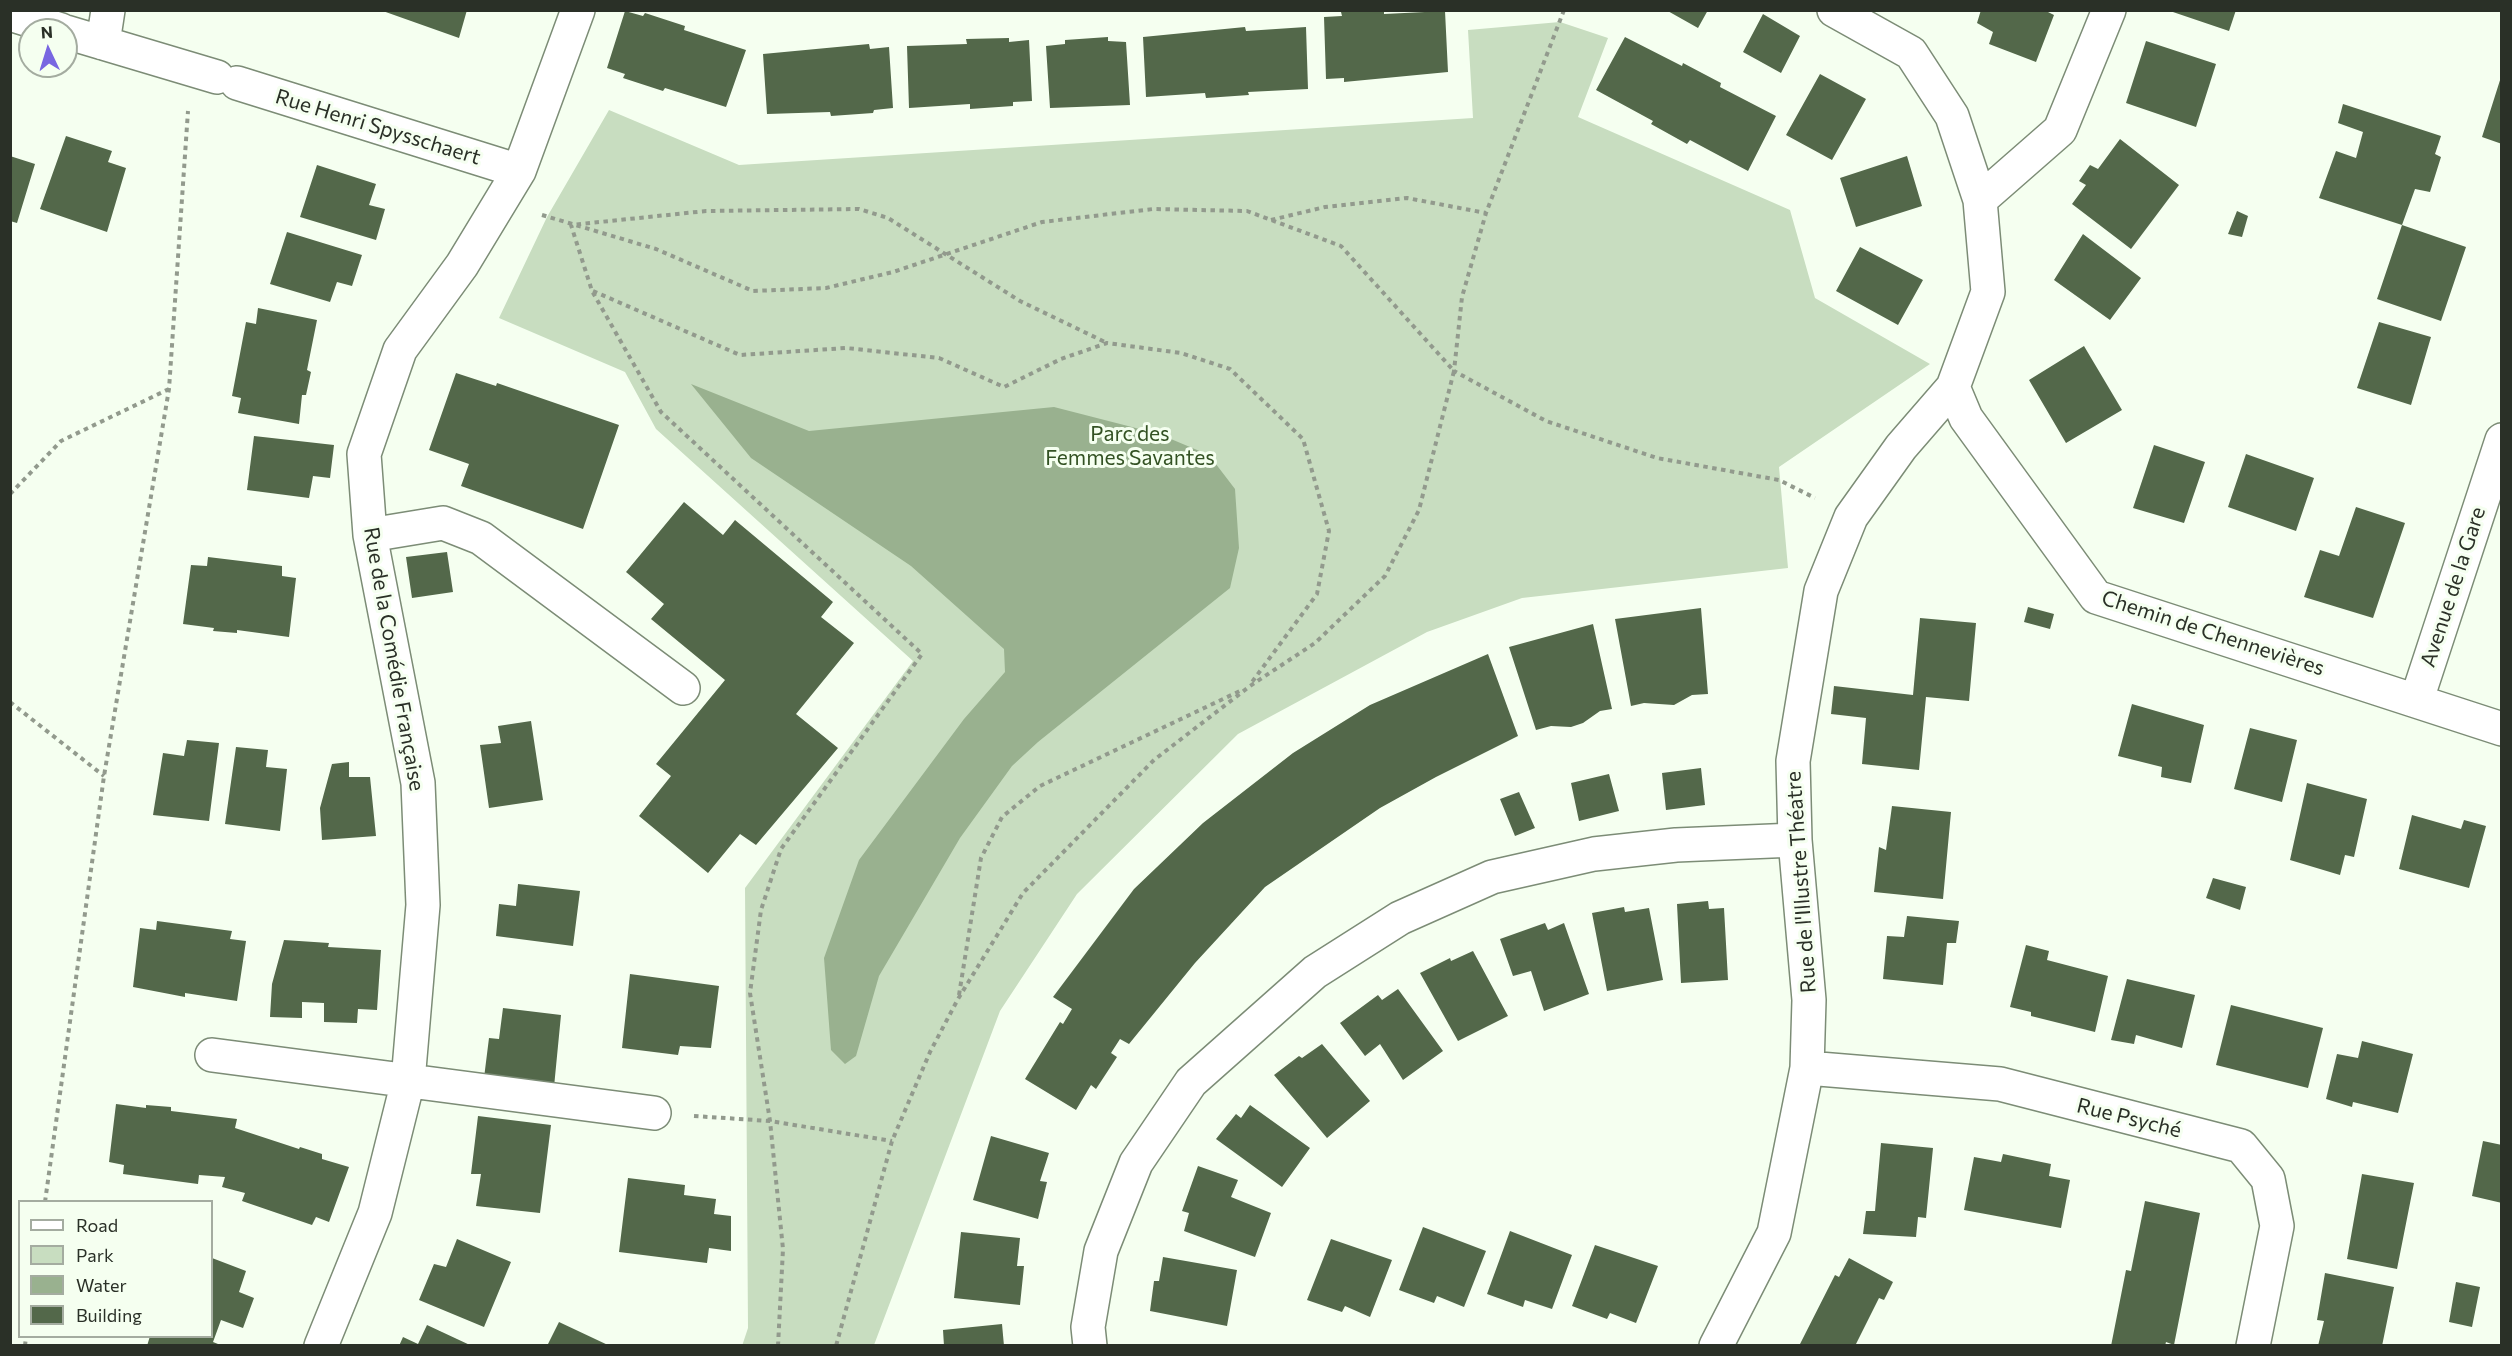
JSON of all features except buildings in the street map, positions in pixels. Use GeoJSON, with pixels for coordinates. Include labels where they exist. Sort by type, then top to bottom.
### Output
{"type":"FeatureCollection","features":[{"type":"Feature","properties":{"kind":"street"},"geometry":{"type":"LineString","coordinates":[[103,43],[108,10]]}},
{"type":"Feature","properties":{"kind":"street","name":"Rue de la Comédie Française"},"geometry":{"type":"LineString","coordinates":[[321,1346],[375,1213],[408,1081],[423,905],[418,783],[370,535],[364,454],[400,350],[462,265],[519,171],[578,10]]}},
{"type":"Feature","properties":{"kind":"street","name":"Rue de l'Illustre Théatre"},"geometry":{"type":"LineString","coordinates":[[1716,1346],[1774,1233],[1807,1068],[1809,1000],[1795,840],[1793,761],[1821,591],[1851,517],[1901,447],[1953,387],[1988,292],[1980,200],[1952,116],[1911,53],[1834,10]]}},
{"type":"Feature","properties":{"kind":"street"},"geometry":{"type":"LineString","coordinates":[[1980,200],[2060,130],[2109,10]]}},
{"type":"Feature","properties":{"kind":"street","name":"Rue Henri Spysschaert"},"geometry":{"type":"LineString","coordinates":[[78,36],[519,171]]}},
{"type":"Feature","properties":{"kind":"street","name":"Chemin de Chennevières"},"geometry":{"type":"LineString","coordinates":[[1953,387],[1966,418],[2096,597],[2417,699],[2502,729]]}},
{"type":"Feature","properties":{"kind":"street","name":"Avenue de la Gare"},"geometry":{"type":"LineString","coordinates":[[2417,699],[2502,440]]}},
{"type":"Feature","properties":{"kind":"street"},"geometry":{"type":"LineString","coordinates":[[370,535],[444,523],[481,538],[683,688]]}},
{"type":"Feature","properties":{"kind":"street"},"geometry":{"type":"LineString","coordinates":[[1090,1346],[1088,1327],[1101,1251],[1136,1163],[1191,1082],[1315,972],[1400,918],[1492,877],[1594,854],[1676,845],[1795,840]]}},
{"type":"Feature","properties":{"kind":"street"},"geometry":{"type":"LineString","coordinates":[[212,1055],[654,1113]]}},
{"type":"Feature","properties":{"kind":"street","name":"Rue Psyché"},"geometry":{"type":"LineString","coordinates":[[1807,1068],[2000,1084],[2241,1146],[2268,1179],[2277,1226],[2253,1346]]}},
{"type":"Feature","properties":{"kind":"path"},"geometry":{"type":"LineString","coordinates":[[836,1346],[892,1141],[930,1052],[958,999],[1023,893],[1154,760],[1250,686],[1315,643],[1385,576],[1419,510],[1454,371],[1462,297],[1486,213],[1564,10]]}},
{"type":"Feature","properties":{"kind":"path"},"geometry":{"type":"LineString","coordinates":[[45,1200],[104,776],[170,389],[215,77]]}},
{"type":"Feature","properties":{"kind":"path"},"geometry":{"type":"LineString","coordinates":[[1271,220],[1325,207],[1407,198],[1486,213]]}},
{"type":"Feature","properties":{"kind":"path"},"geometry":{"type":"LineString","coordinates":[[502,201],[571,225],[656,249],[753,291],[826,288],[893,272],[1042,222],[1153,209],[1247,211],[1341,246],[1454,371],[1546,421],[1657,458],[1779,480],[1851,517]]}},
{"type":"Feature","properties":{"kind":"path"},"geometry":{"type":"LineString","coordinates":[[571,225],[706,211],[859,209],[888,218],[941,254],[1020,302],[1107,343],[1181,353],[1230,369],[1303,439],[1329,531],[1317,594],[1250,686],[1040,786],[1002,817],[981,858],[958,999]]}},
{"type":"Feature","properties":{"kind":"path"},"geometry":{"type":"LineString","coordinates":[[571,225],[592,291],[661,412],[922,654],[781,849],[761,910],[750,993],[770,1121],[783,1249],[778,1346]]}},
{"type":"Feature","properties":{"kind":"path"},"geometry":{"type":"LineString","coordinates":[[592,291],[740,355],[846,348],[939,358],[1004,387],[1061,359],[1107,343]]}},
{"type":"Feature","properties":{"kind":"path"},"geometry":{"type":"LineString","coordinates":[[10,494],[61,441],[170,389]]}},
{"type":"Feature","properties":{"kind":"path"},"geometry":{"type":"LineString","coordinates":[[10,702],[104,776]]}},
{"type":"Feature","properties":{"kind":"path"},"geometry":{"type":"LineString","coordinates":[[654,1113],[770,1121],[892,1141]]}},
{"type":"Feature","properties":{"kind":"green space","name":"Parc des Femmes Savantes"},"geometry":{"type":"Polygon","coordinates":[[[1560,22],[1608,38],[1578,117],[1790,210],[1815,298],[1930,364],[1779,467],[1788,568],[1522,598],[1427,632],[1238,734],[1077,894],[1000,1011],[874,1345],[742,1346],[748,1328],[745,888],[913,661],[656,429],[625,372],[499,318],[547,217],[609,110],[739,165],[1473,118],[1468,30],[1560,22]]]}},
{"type":"Feature","properties":{"kind":"water"},"geometry":{"type":"Polygon","coordinates":[[[691,384],[809,431],[1054,407],[1159,434],[1209,455],[1235,489],[1239,548],[1230,588],[1038,742],[1012,766],[960,838],[879,976],[856,1056],[845,1064],[831,1050],[824,958],[859,860],[964,719],[1005,672],[1004,649],[911,566],[751,458],[691,384]]]}}]}
